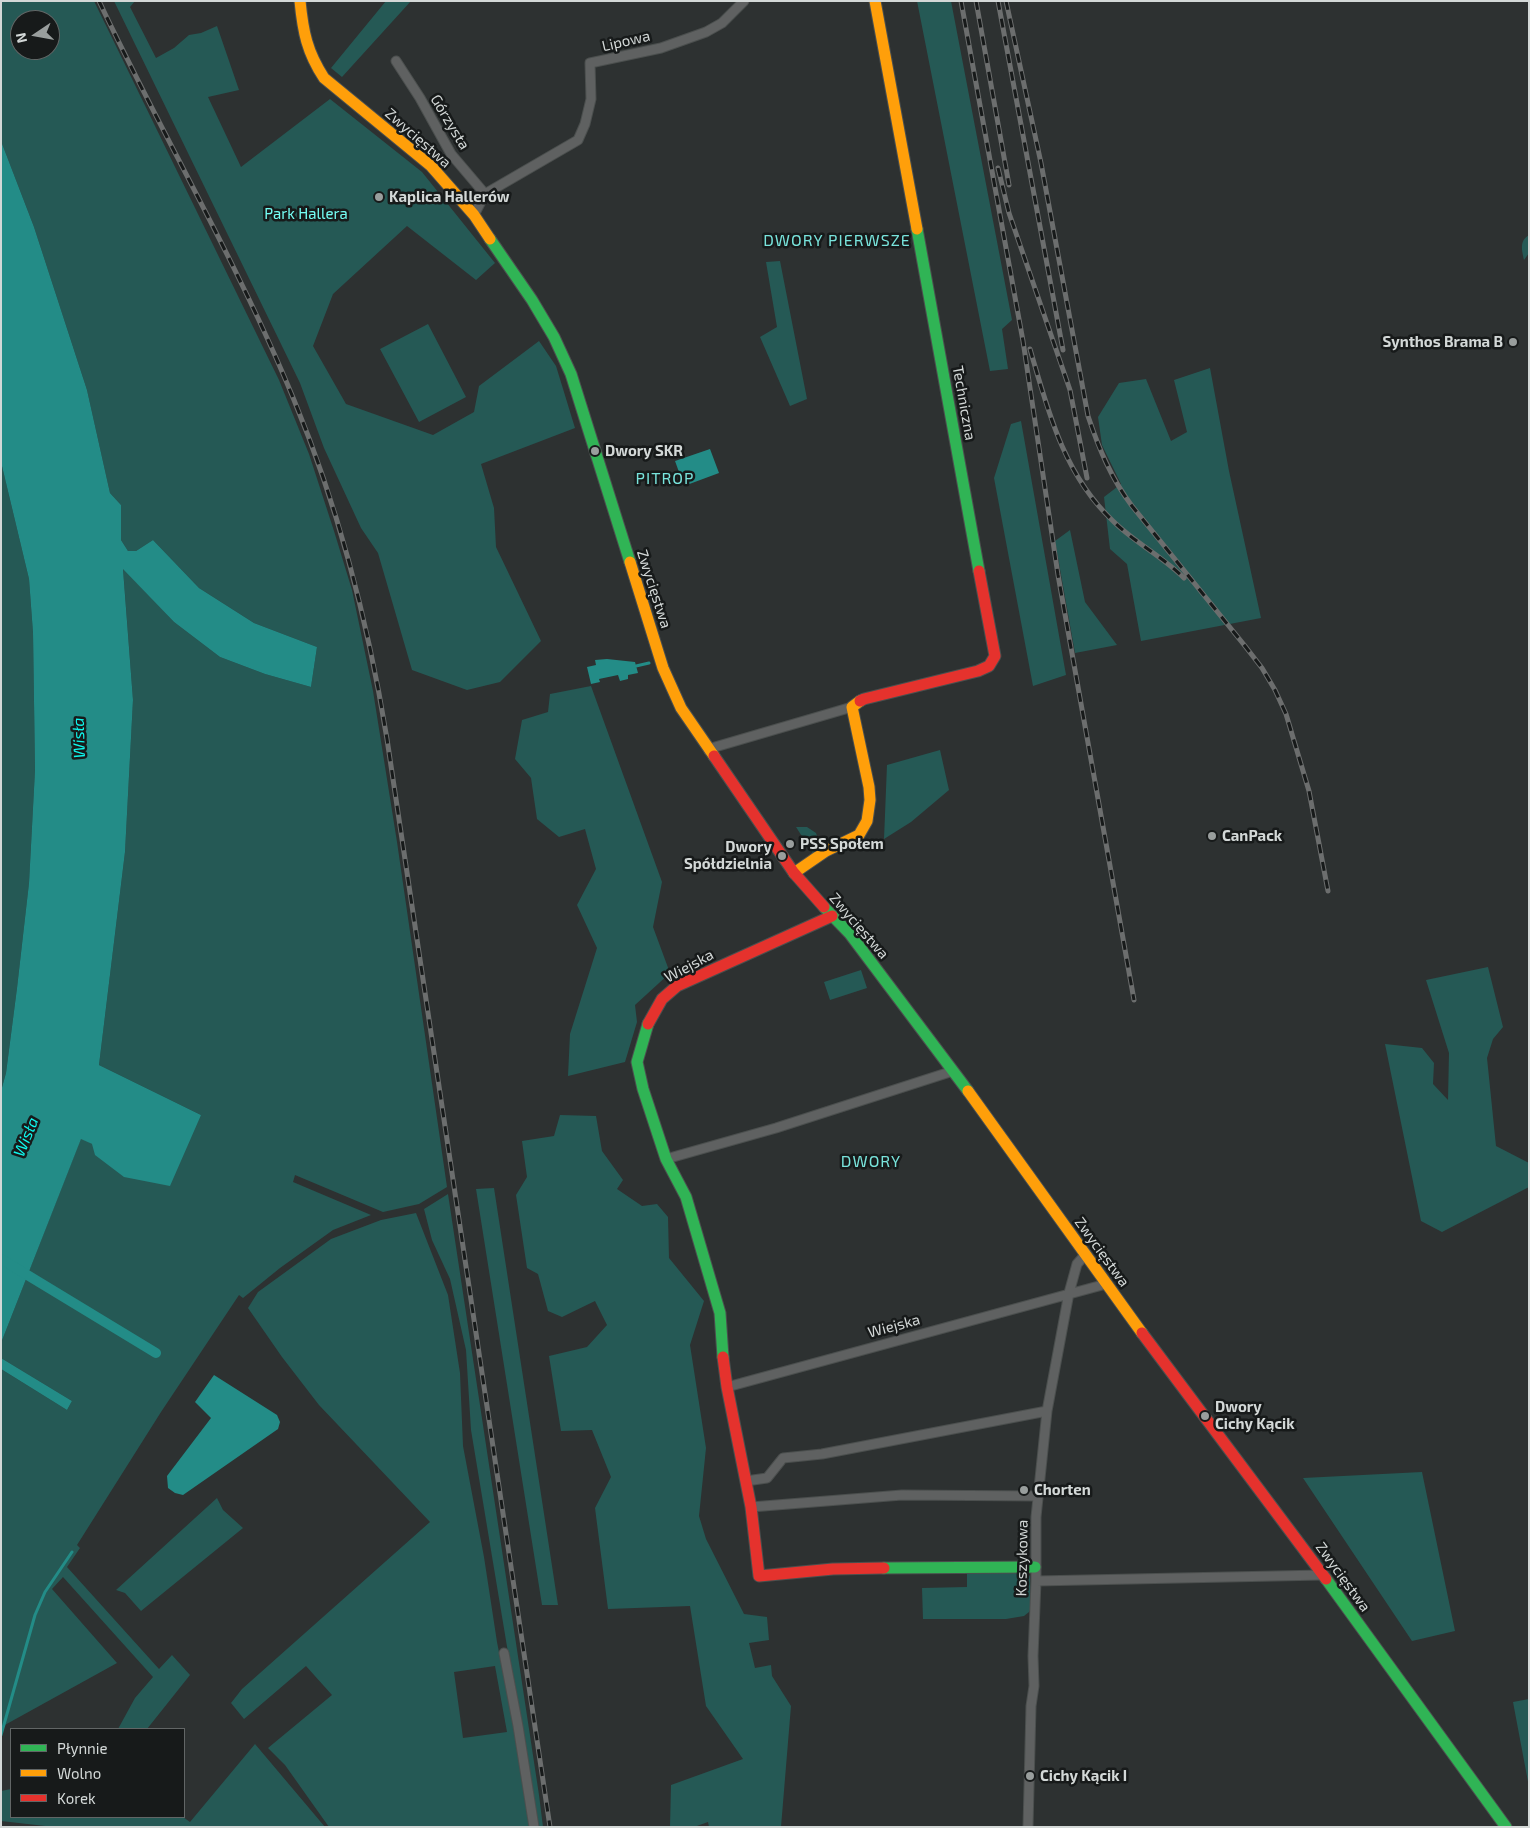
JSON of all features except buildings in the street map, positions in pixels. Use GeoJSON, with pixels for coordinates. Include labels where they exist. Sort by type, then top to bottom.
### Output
{"type":"FeatureCollection","features":[{"type":"Feature","properties":{"kind":"street","name":"Zwycięstwa"},"geometry":{"type":"LineString","coordinates":[[300,1],[304,38],[311,59],[324,78],[431,166],[474,215],[532,300],[565,357],[663,668],[681,708],[709,751],[794,874],[850,934],[869,958],[1009,1146],[1106,1284],[1323,1575],[1506,1827]]}},
{"type":"Feature","properties":{"kind":"street","name":"Lipowa"},"geometry":{"type":"LineString","coordinates":[[485,194],[578,140],[591,99],[590,64],[662,48],[706,32],[722,23],[744,1]]}},
{"type":"Feature","properties":{"kind":"street","name":"Techniczna"},"geometry":{"type":"LineString","coordinates":[[709,751],[715,747],[852,707],[864,699],[978,671],[990,666],[995,656],[875,1]]}},
{"type":"Feature","properties":{"kind":"street","name":"Górzysta"},"geometry":{"type":"LineString","coordinates":[[396,62],[420,98],[451,154],[485,194]]}},
{"type":"Feature","properties":{"kind":"street"},"geometry":{"type":"LineString","coordinates":[[474,215],[485,194]]}},
{"type":"Feature","properties":{"kind":"street"},"geometry":{"type":"LineString","coordinates":[[794,874],[826,851],[858,835],[867,821],[870,800],[869,787],[852,707]]}},
{"type":"Feature","properties":{"kind":"street","name":"Wiejska"},"geometry":{"type":"LineString","coordinates":[[832,916],[677,986],[662,1000],[648,1024],[637,1062],[643,1089],[666,1159],[686,1197],[720,1313],[727,1387],[751,1507],[759,1576],[833,1569],[1035,1567]]}},
{"type":"Feature","properties":{"kind":"street"},"geometry":{"type":"LineString","coordinates":[[666,1159],[776,1128],[953,1071]]}},
{"type":"Feature","properties":{"kind":"street","name":"Koszykowa"},"geometry":{"type":"LineString","coordinates":[[1028,1827],[1031,1706],[1034,1686],[1033,1656],[1038,1496],[1047,1411],[1069,1293],[1077,1264],[1085,1255]]}},
{"type":"Feature","properties":{"kind":"street"},"geometry":{"type":"LineString","coordinates":[[1069,1293],[1106,1284]]}},
{"type":"Feature","properties":{"kind":"street","name":"Wiejska"},"geometry":{"type":"LineString","coordinates":[[727,1387],[1069,1293]]}},
{"type":"Feature","properties":{"kind":"street"},"geometry":{"type":"LineString","coordinates":[[746,1481],[767,1478],[783,1458],[822,1454],[1047,1411]]}},
{"type":"Feature","properties":{"kind":"street"},"geometry":{"type":"LineString","coordinates":[[751,1507],[902,1495],[1038,1496]]}},
{"type":"Feature","properties":{"kind":"street"},"geometry":{"type":"LineString","coordinates":[[1036,1581],[1323,1575]]}},
{"type":"Feature","properties":{"kind":"street"},"geometry":{"type":"LineString","coordinates":[[504,1653],[534,1827]]}},
{"type":"Feature","properties":{"kind":"green space"},"geometry":{"type":"Polygon","coordinates":[[[1,1],[94,1],[279,380],[309,454],[352,590],[373,691],[447,1187],[419,1204],[383,1212],[295,1175],[293,1182],[371,1215],[333,1230],[280,1268],[243,1298],[239,1295],[161,1412],[77,1545],[80,1548],[67,1567],[159,1669],[172,1655],[190,1675],[148,1728],[119,1728],[135,1698],[153,1677],[63,1577],[52,1589],[117,1663],[3,1726],[1,1736],[1,1369],[67,1410],[72,1401],[1,1358],[1,1343],[81,1138],[92,1144],[201,1115],[99,1065],[125,852],[133,700],[123,568],[174,622],[220,657],[265,674],[311,687],[317,647],[254,623],[199,588],[153,540],[136,551],[128,551],[121,540],[121,505],[110,493],[87,390],[34,227],[1,141],[1,1]]]}},
{"type":"Feature","properties":{"kind":"green space","name":"Park Hallera"},"geometry":{"type":"Polygon","coordinates":[[[114,1],[135,1],[130,7],[156,58],[174,48],[189,35],[201,33],[217,26],[239,90],[208,97],[241,167],[330,99],[422,172],[495,263],[476,280],[407,226],[333,294],[313,346],[346,404],[433,435],[474,412],[479,386],[539,341],[556,366],[575,428],[481,464],[494,508],[496,547],[541,641],[500,682],[467,690],[412,670],[378,553],[361,528],[324,448],[300,383],[114,1]]]}},
{"type":"Feature","properties":{"kind":"green space"},"geometry":{"type":"Polygon","coordinates":[[[386,1],[411,1],[342,77],[331,68],[386,1]]]}},
{"type":"Feature","properties":{"kind":"green space"},"geometry":{"type":"Polygon","coordinates":[[[917,1],[951,1],[1012,320],[1002,329],[1008,369],[990,371],[917,1]]]}},
{"type":"Feature","properties":{"kind":"green space"},"geometry":{"type":"Polygon","coordinates":[[[1529,235],[1529,253],[1524,260],[1522,243],[1529,235]]]}},
{"type":"Feature","properties":{"kind":"green space"},"geometry":{"type":"Polygon","coordinates":[[[780,261],[807,399],[790,406],[760,337],[777,327],[766,262],[780,261]]]}},
{"type":"Feature","properties":{"kind":"green space"},"geometry":{"type":"Polygon","coordinates":[[[428,324],[466,397],[419,422],[380,349],[428,324]]]}},
{"type":"Feature","properties":{"kind":"green space"},"geometry":{"type":"Polygon","coordinates":[[[1210,368],[1229,471],[1261,618],[1141,641],[1127,564],[1110,549],[1104,497],[1121,484],[1102,445],[1098,417],[1119,383],[1146,379],[1171,441],[1187,432],[1174,380],[1210,368]]]}},
{"type":"Feature","properties":{"kind":"green space"},"geometry":{"type":"Polygon","coordinates":[[[1021,421],[1066,675],[1033,686],[994,478],[1011,424],[1021,421]]]}},
{"type":"Feature","properties":{"kind":"green space"},"geometry":{"type":"Polygon","coordinates":[[[1,462],[29,579],[33,633],[35,770],[29,883],[6,1073],[1,1091],[1,462]]]}},
{"type":"Feature","properties":{"kind":"green space"},"geometry":{"type":"Polygon","coordinates":[[[1070,530],[1085,602],[1117,645],[1075,653],[1055,541],[1070,530]]]}},
{"type":"Feature","properties":{"kind":"green space"},"geometry":{"type":"Polygon","coordinates":[[[591,686],[662,882],[653,927],[670,973],[635,1005],[637,1022],[625,1062],[568,1076],[570,1034],[597,948],[577,905],[596,869],[585,829],[559,837],[537,819],[531,778],[515,759],[522,720],[548,712],[550,694],[591,686]]]}},
{"type":"Feature","properties":{"kind":"green space"},"geometry":{"type":"Polygon","coordinates":[[[940,750],[949,790],[911,822],[884,839],[887,765],[940,750]]]}},
{"type":"Feature","properties":{"kind":"green space"},"geometry":{"type":"Polygon","coordinates":[[[796,827],[807,827],[816,833],[818,844],[814,855],[796,827]]]}},
{"type":"Feature","properties":{"kind":"green space"},"geometry":{"type":"Polygon","coordinates":[[[1488,967],[1503,1027],[1493,1039],[1487,1058],[1496,1146],[1529,1163],[1529,1187],[1442,1232],[1421,1221],[1385,1044],[1422,1048],[1434,1063],[1433,1084],[1448,1100],[1449,1053],[1426,980],[1488,967]]]}},
{"type":"Feature","properties":{"kind":"green space"},"geometry":{"type":"Polygon","coordinates":[[[861,970],[867,988],[830,1000],[824,982],[861,970]]]}},
{"type":"Feature","properties":{"kind":"green space"},"geometry":{"type":"Polygon","coordinates":[[[560,1115],[596,1116],[602,1151],[623,1180],[617,1189],[642,1206],[657,1204],[668,1217],[669,1258],[704,1301],[690,1345],[706,1448],[699,1516],[706,1539],[744,1614],[767,1617],[769,1640],[749,1643],[755,1668],[771,1665],[772,1676],[791,1706],[781,1827],[709,1827],[708,1822],[694,1827],[670,1827],[671,1785],[743,1759],[706,1706],[690,1606],[608,1609],[595,1508],[611,1477],[592,1430],[561,1431],[549,1356],[587,1347],[607,1325],[595,1301],[562,1317],[548,1311],[538,1274],[527,1268],[516,1195],[527,1177],[522,1141],[554,1136],[560,1115]]]}},
{"type":"Feature","properties":{"kind":"green space"},"geometry":{"type":"Polygon","coordinates":[[[494,1188],[558,1605],[542,1605],[476,1189],[494,1188]]]}},
{"type":"Feature","properties":{"kind":"green space"},"geometry":{"type":"Polygon","coordinates":[[[448,1194],[543,1827],[537,1827],[471,1430],[466,1350],[450,1279],[432,1240],[424,1209],[448,1194]]]}},
{"type":"Feature","properties":{"kind":"green space"},"geometry":{"type":"Polygon","coordinates":[[[416,1213],[448,1295],[460,1373],[463,1446],[484,1557],[497,1642],[527,1794],[530,1817],[529,1827],[329,1827],[285,1765],[268,1748],[332,1695],[306,1666],[244,1719],[231,1703],[242,1689],[430,1522],[319,1405],[282,1357],[248,1308],[258,1292],[331,1239],[381,1220],[416,1213]],[[495,1666],[454,1672],[463,1738],[507,1732],[495,1666]]]}},
{"type":"Feature","properties":{"kind":"green space"},"geometry":{"type":"Polygon","coordinates":[[[1422,1472],[1455,1631],[1412,1641],[1303,1478],[1422,1472]]]}},
{"type":"Feature","properties":{"kind":"green space"},"geometry":{"type":"Polygon","coordinates":[[[217,1498],[223,1510],[243,1528],[141,1611],[125,1593],[116,1590],[217,1498]]]}},
{"type":"Feature","properties":{"kind":"green space"},"geometry":{"type":"Polygon","coordinates":[[[967,1570],[1026,1572],[1030,1576],[1031,1608],[1029,1612],[1024,1616],[1006,1619],[923,1619],[922,1588],[967,1587],[967,1570]]]}},
{"type":"Feature","properties":{"kind":"green space"},"geometry":{"type":"Polygon","coordinates":[[[1529,1699],[1529,1787],[1513,1702],[1529,1699]]]}},
{"type":"Feature","properties":{"kind":"green space"},"geometry":{"type":"Polygon","coordinates":[[[255,1744],[325,1827],[54,1827],[1,1821],[1,1791],[10,1789],[10,1818],[184,1818],[190,1822],[255,1744]]]}},
{"type":"Feature","properties":{"kind":"water","name":"Wisła"},"geometry":{"type":"Polygon","coordinates":[[[1,141],[34,227],[87,390],[110,493],[121,505],[121,540],[128,551],[136,551],[153,540],[199,588],[254,623],[317,647],[311,687],[265,674],[220,657],[174,622],[123,569],[133,700],[125,852],[99,1065],[201,1115],[170,1186],[124,1177],[95,1155],[92,1144],[81,1139],[1,1343],[1,1091],[6,1073],[29,883],[35,770],[33,633],[29,579],[1,462],[1,141]]]}},
{"type":"Feature","properties":{"kind":"water"},"geometry":{"type":"Polygon","coordinates":[[[710,449],[719,473],[684,486],[675,461],[710,449]]]}},
{"type":"Feature","properties":{"kind":"water"},"geometry":{"type":"Polygon","coordinates":[[[607,659],[635,662],[638,673],[628,675],[628,679],[620,681],[618,675],[599,679],[600,682],[591,684],[587,667],[596,665],[595,660],[607,659]]]}},
{"type":"Feature","properties":{"kind":"water"},"geometry":{"type":"Polygon","coordinates":[[[1,1358],[72,1401],[67,1410],[1,1369],[1,1358]]]}},
{"type":"Feature","properties":{"kind":"water"},"geometry":{"type":"Polygon","coordinates":[[[214,1375],[277,1415],[280,1422],[278,1429],[183,1495],[175,1493],[168,1488],[167,1476],[211,1418],[195,1402],[214,1375]]]}},
{"type":"Feature","properties":{"kind":"waterway"},"geometry":{"type":"LineString","coordinates":[[636,666],[649,663]]}},
{"type":"Feature","properties":{"kind":"waterway"},"geometry":{"type":"LineString","coordinates":[[1,1259],[156,1353]]}},
{"type":"Feature","properties":{"kind":"waterway"},"geometry":{"type":"LineString","coordinates":[[1,1735],[35,1615],[45,1592],[72,1552]]}},
{"type":"Feature","properties":{"kind":"railway"},"geometry":{"type":"LineString","coordinates":[[99,1],[249,299],[294,400],[325,483],[361,609],[387,739],[550,1827]]}},
{"type":"Feature","properties":{"kind":"railway"},"geometry":{"type":"LineString","coordinates":[[961,1],[1023,341],[1058,575],[1134,1000]]}},
{"type":"Feature","properties":{"kind":"railway"},"geometry":{"type":"LineString","coordinates":[[976,1],[1009,185]]}},
{"type":"Feature","properties":{"kind":"railway"},"geometry":{"type":"LineString","coordinates":[[998,1],[1063,350]]}},
{"type":"Feature","properties":{"kind":"railway"},"geometry":{"type":"LineString","coordinates":[[1006,1],[1041,163],[1088,416],[1092,428],[1106,463],[1132,506],[1245,646],[1262,668],[1275,690],[1286,714],[1309,791],[1328,891]]}},
{"type":"Feature","properties":{"kind":"railway"},"geometry":{"type":"LineString","coordinates":[[998,168],[1009,213],[1070,390],[1087,478]]}},
{"type":"Feature","properties":{"kind":"railway"},"geometry":{"type":"LineString","coordinates":[[1030,349],[1051,419],[1070,463],[1082,483],[1096,503],[1121,529],[1184,578]]}},
{"type":"Feature","properties":{"kind":"traffic: fast"},"geometry":{"type":"LineString","coordinates":[[917,229],[979,571]]}},
{"type":"Feature","properties":{"kind":"traffic: fast"},"geometry":{"type":"LineString","coordinates":[[490,239],[532,300],[554,337],[571,374],[630,562]]}},
{"type":"Feature","properties":{"kind":"traffic: fast"},"geometry":{"type":"LineString","coordinates":[[824,907],[850,934],[968,1091]]}},
{"type":"Feature","properties":{"kind":"traffic: fast"},"geometry":{"type":"LineString","coordinates":[[648,1024],[637,1062],[643,1089],[666,1159],[686,1197],[720,1313],[723,1357]]}},
{"type":"Feature","properties":{"kind":"traffic: fast"},"geometry":{"type":"LineString","coordinates":[[884,1568],[1035,1567]]}},
{"type":"Feature","properties":{"kind":"traffic: fast"},"geometry":{"type":"LineString","coordinates":[[1326,1579],[1506,1827]]}},
{"type":"Feature","properties":{"kind":"traffic: slow"},"geometry":{"type":"LineString","coordinates":[[300,1],[307,41],[324,78],[431,166],[474,215],[490,239]]}},
{"type":"Feature","properties":{"kind":"traffic: slow"},"geometry":{"type":"LineString","coordinates":[[875,1],[917,229]]}},
{"type":"Feature","properties":{"kind":"traffic: slow"},"geometry":{"type":"LineString","coordinates":[[630,562],[663,668],[681,708],[714,756]]}},
{"type":"Feature","properties":{"kind":"traffic: slow"},"geometry":{"type":"LineString","coordinates":[[794,873],[826,851],[859,835],[867,821],[870,800],[869,787],[852,707],[860,701]]}},
{"type":"Feature","properties":{"kind":"traffic: slow"},"geometry":{"type":"LineString","coordinates":[[968,1091],[1142,1333]]}},
{"type":"Feature","properties":{"kind":"traffic: jam"},"geometry":{"type":"LineString","coordinates":[[860,701],[978,671],[989,666],[995,656],[979,571]]}},
{"type":"Feature","properties":{"kind":"traffic: jam"},"geometry":{"type":"LineString","coordinates":[[714,756],[794,873],[824,907]]}},
{"type":"Feature","properties":{"kind":"traffic: jam"},"geometry":{"type":"LineString","coordinates":[[648,1024],[662,999],[677,986],[832,916]]}},
{"type":"Feature","properties":{"kind":"traffic: jam"},"geometry":{"type":"LineString","coordinates":[[1142,1333],[1326,1579]]}},
{"type":"Feature","properties":{"kind":"traffic: jam"},"geometry":{"type":"LineString","coordinates":[[723,1357],[727,1387],[751,1507],[759,1576],[833,1569],[884,1568]]}},
{"type":"Feature","properties":{"kind":"place","name":"Kaplica Hallerów"},"geometry":{"type":"Point","coordinates":[379,197]}},
{"type":"Feature","properties":{"kind":"place","name":"Synthos Brama B"},"geometry":{"type":"Point","coordinates":[1513,342]}},
{"type":"Feature","properties":{"kind":"place","name":"Dwory SKR"},"geometry":{"type":"Point","coordinates":[595,451]}},
{"type":"Feature","properties":{"kind":"place","name":"CanPack"},"geometry":{"type":"Point","coordinates":[1212,836]}},
{"type":"Feature","properties":{"kind":"place","name":"PSS Społem"},"geometry":{"type":"Point","coordinates":[790,844]}},
{"type":"Feature","properties":{"kind":"place","name":"Dwory Spółdzielnia"},"geometry":{"type":"Point","coordinates":[782,856]}},
{"type":"Feature","properties":{"kind":"place","name":"Dwory Cichy Kącik"},"geometry":{"type":"Point","coordinates":[1205,1416]}},
{"type":"Feature","properties":{"kind":"place","name":"Chorten"},"geometry":{"type":"Point","coordinates":[1024,1490]}},
{"type":"Feature","properties":{"kind":"place","name":"Cichy Kącik I"},"geometry":{"type":"Point","coordinates":[1030,1776]}},
{"type":"Feature","properties":{"kind":"district","name":"DWORY PIERWSZE"},"geometry":{"type":"Point","coordinates":[837,241]}},
{"type":"Feature","properties":{"kind":"district","name":"PITROP"},"geometry":{"type":"Point","coordinates":[665,479]}},
{"type":"Feature","properties":{"kind":"district","name":"DWORY"},"geometry":{"type":"Point","coordinates":[871,1162]}}]}
